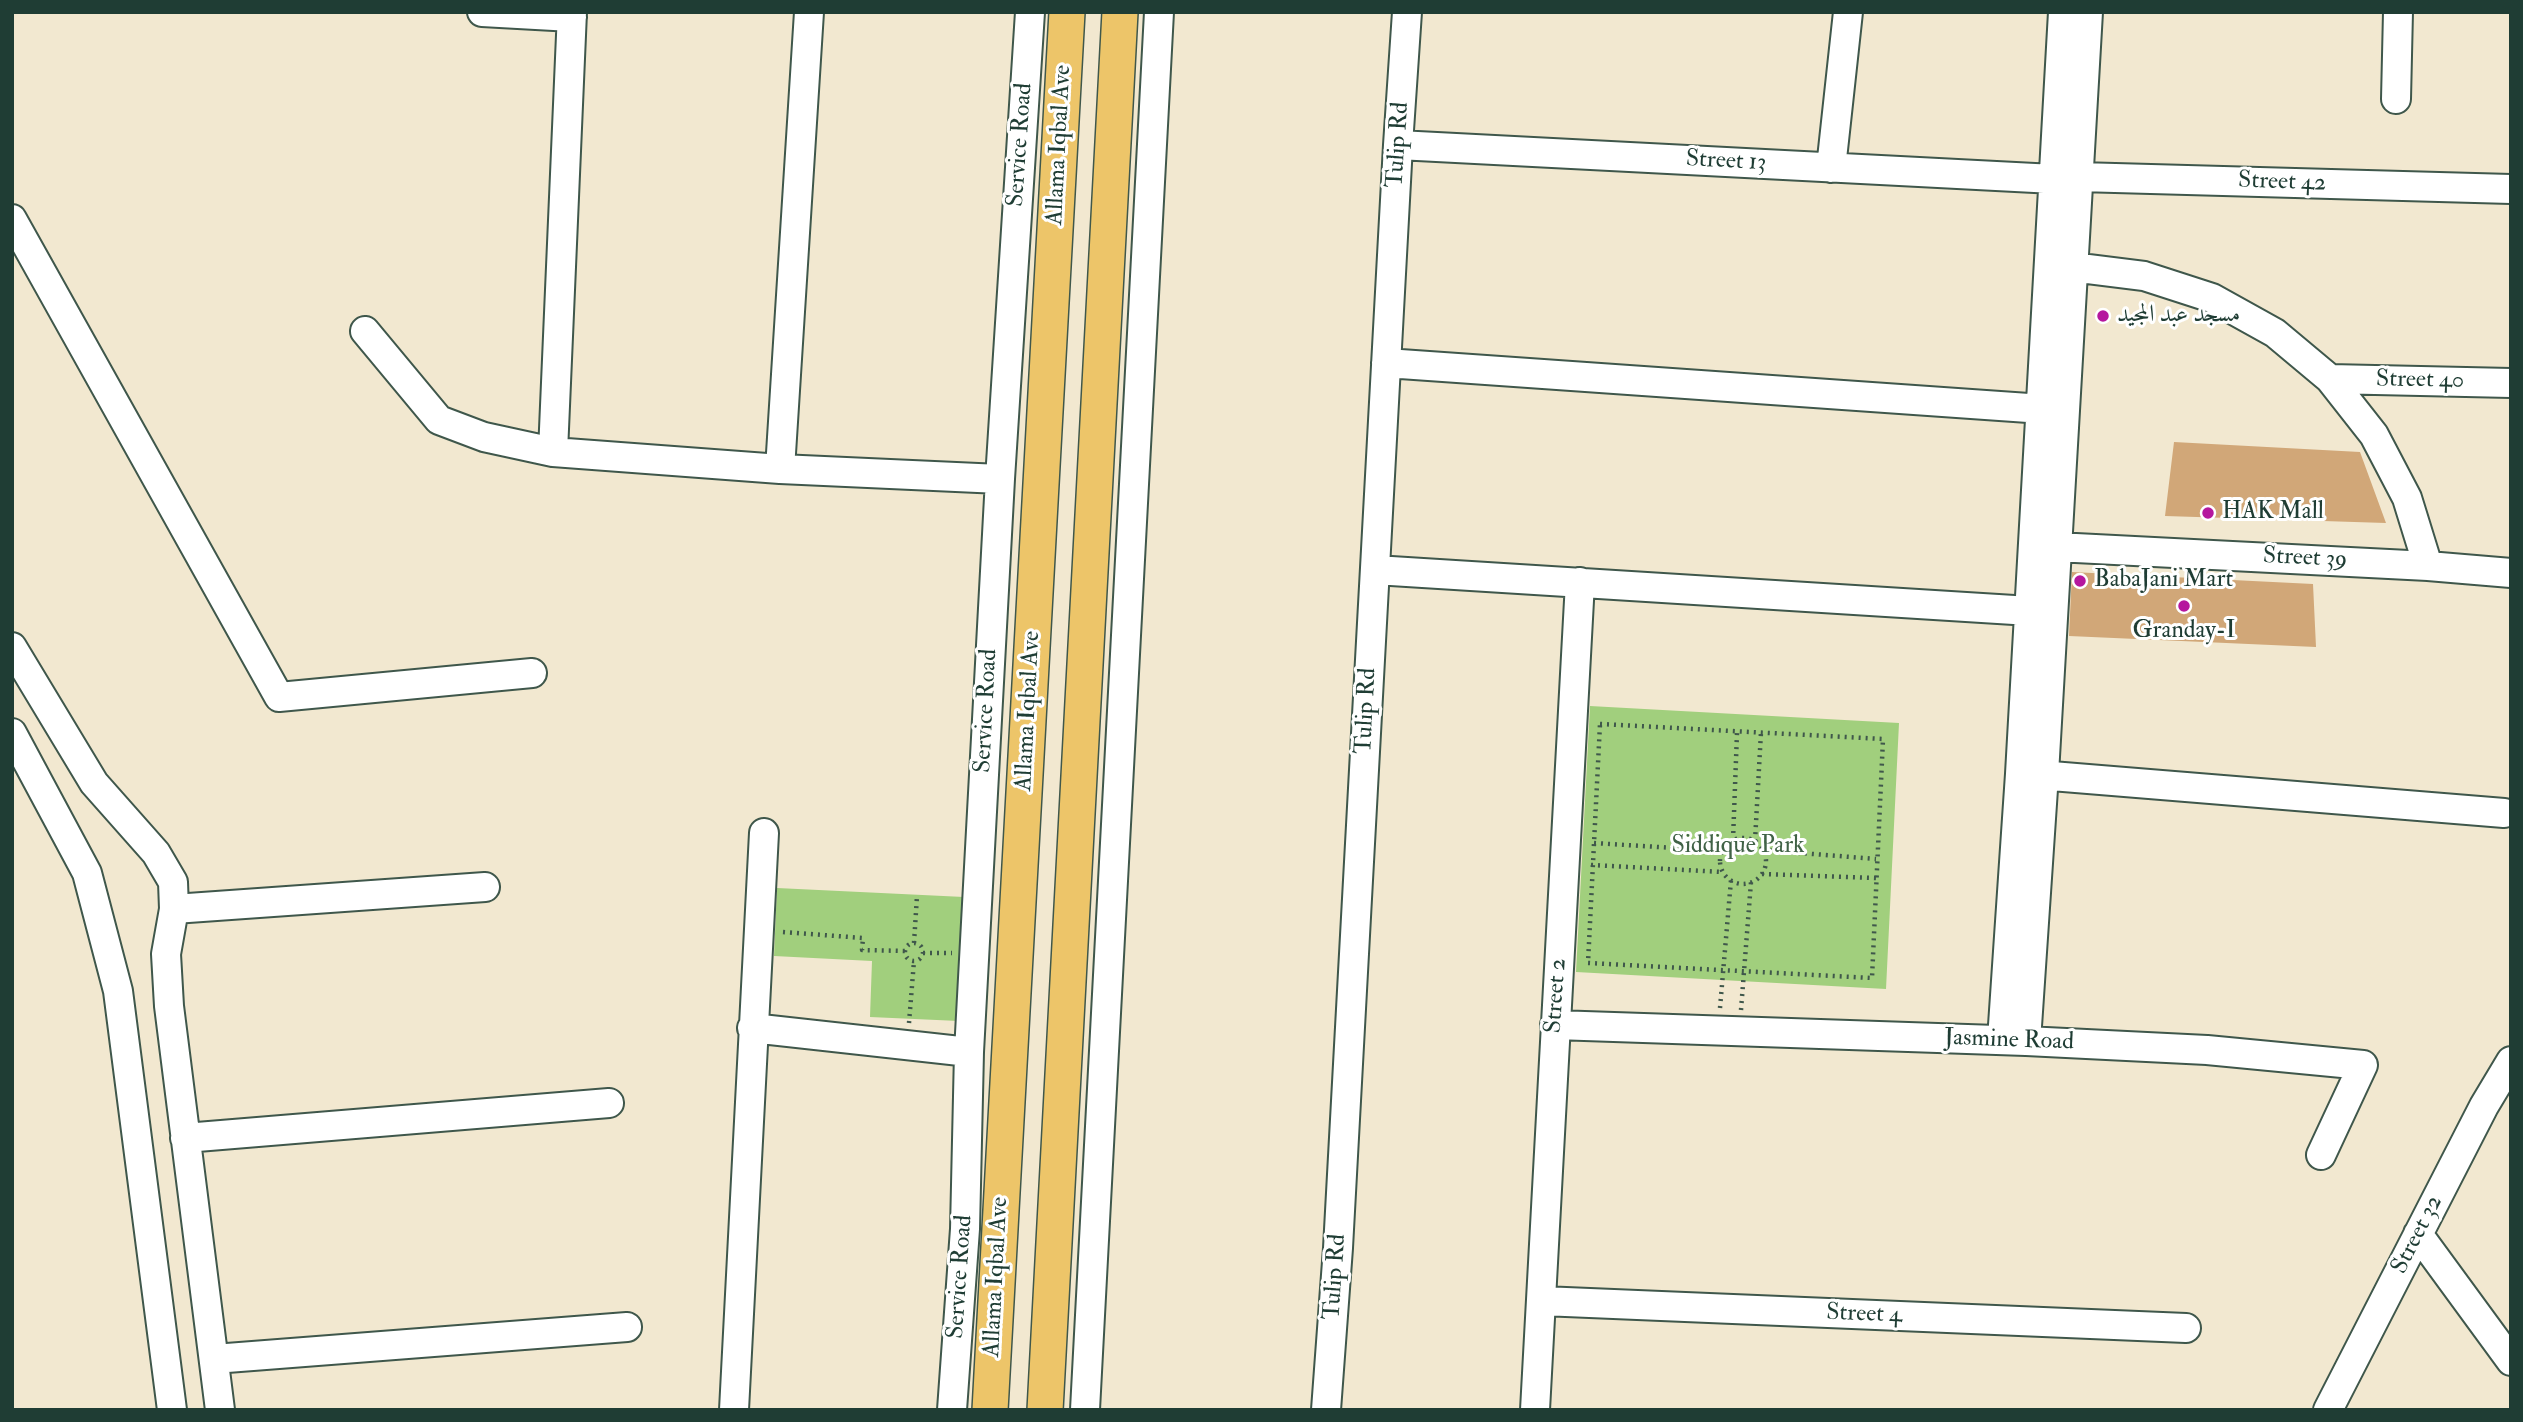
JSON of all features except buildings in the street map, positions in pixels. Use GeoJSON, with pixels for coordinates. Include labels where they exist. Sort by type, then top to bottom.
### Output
{"type":"FeatureCollection","features":[{"type":"Feature","properties":{"kind":"main road","name":"Allama Iqbal Ave"},"geometry":{"type":"LineString","coordinates":[[990,1410],[1067,12]]}},
{"type":"Feature","properties":{"kind":"main road"},"geometry":{"type":"LineString","coordinates":[[1045,1410],[1120,12]]}},
{"type":"Feature","properties":{"kind":"street"},"geometry":{"type":"LineString","coordinates":[[482,12],[572,15],[553,452]]}},
{"type":"Feature","properties":{"kind":"street"},"geometry":{"type":"LineString","coordinates":[[780,469],[809,12]]}},
{"type":"Feature","properties":{"kind":"street","name":"Service Road"},"geometry":{"type":"LineString","coordinates":[[952,1410],[965,1229],[969,1052],[1000,479],[1030,12]]}},
{"type":"Feature","properties":{"kind":"street"},"geometry":{"type":"LineString","coordinates":[[1085,1410],[1159,12]]}},
{"type":"Feature","properties":{"kind":"street","name":"Tulip Rd"},"geometry":{"type":"LineString","coordinates":[[1326,1410],[1338,1248],[1407,12]]}},
{"type":"Feature","properties":{"kind":"street"},"geometry":{"type":"LineString","coordinates":[[1830,168],[1849,12]]}},
{"type":"Feature","properties":{"kind":"street"},"geometry":{"type":"LineString","coordinates":[[2041,612],[2056,547],[2052,410],[2072,267],[2066,178],[2063,12]]}},
{"type":"Feature","properties":{"kind":"street"},"geometry":{"type":"LineString","coordinates":[[2014,1041],[2066,178],[2088,12]]}},
{"type":"Feature","properties":{"kind":"street"},"geometry":{"type":"LineString","coordinates":[[2396,99],[2398,12]]}},
{"type":"Feature","properties":{"kind":"street","name":"Street 13"},"geometry":{"type":"LineString","coordinates":[[1398,145],[2066,178]]}},
{"type":"Feature","properties":{"kind":"street","name":"Street 42"},"geometry":{"type":"LineString","coordinates":[[2066,178],[2511,189]]}},
{"type":"Feature","properties":{"kind":"street"},"geometry":{"type":"LineString","coordinates":[[12,219],[279,697],[532,673]]}},
{"type":"Feature","properties":{"kind":"street"},"geometry":{"type":"LineString","coordinates":[[2072,267],[2144,276],[2212,298],[2275,333],[2330,379],[2374,435],[2407,498],[2428,566]]}},
{"type":"Feature","properties":{"kind":"street"},"geometry":{"type":"LineString","coordinates":[[365,331],[439,420],[484,437],[553,452],[780,469],[1000,479]]}},
{"type":"Feature","properties":{"kind":"street"},"geometry":{"type":"LineString","coordinates":[[1386,363],[2052,410]]}},
{"type":"Feature","properties":{"kind":"street","name":"Street 40"},"geometry":{"type":"LineString","coordinates":[[2330,379],[2511,383]]}},
{"type":"Feature","properties":{"kind":"street","name":"Street 39"},"geometry":{"type":"LineString","coordinates":[[2056,547],[2428,566],[2511,573]]}},
{"type":"Feature","properties":{"kind":"street"},"geometry":{"type":"LineString","coordinates":[[1375,570],[2041,612]]}},
{"type":"Feature","properties":{"kind":"street","name":"Street 2"},"geometry":{"type":"LineString","coordinates":[[1535,1410],[1555,1025],[1580,853],[1580,582]]}},
{"type":"Feature","properties":{"kind":"street"},"geometry":{"type":"LineString","coordinates":[[12,647],[94,783],[156,853],[173,882],[174,909],[166,954],[169,1006],[220,1410]]}},
{"type":"Feature","properties":{"kind":"street"},"geometry":{"type":"LineString","coordinates":[[15,742],[87,873],[118,991],[172,1410]]}},
{"type":"Feature","properties":{"kind":"street"},"geometry":{"type":"LineString","coordinates":[[2032,774],[2504,813]]}},
{"type":"Feature","properties":{"kind":"street"},"geometry":{"type":"LineString","coordinates":[[734,1410],[764,833]]}},
{"type":"Feature","properties":{"kind":"street"},"geometry":{"type":"LineString","coordinates":[[174,909],[485,887]]}},
{"type":"Feature","properties":{"kind":"street","name":"Jasmine Road"},"geometry":{"type":"LineString","coordinates":[[1555,1025],[2207,1050],[2363,1065],[2321,1154]]}},
{"type":"Feature","properties":{"kind":"street"},"geometry":{"type":"LineString","coordinates":[[752,1028],[969,1052]]}},
{"type":"Feature","properties":{"kind":"street","name":"Street 32"},"geometry":{"type":"LineString","coordinates":[[2328,1410],[2484,1106],[2511,1061]]}},
{"type":"Feature","properties":{"kind":"street"},"geometry":{"type":"LineString","coordinates":[[185,1138],[609,1103]]}},
{"type":"Feature","properties":{"kind":"street"},"geometry":{"type":"LineString","coordinates":[[2418,1234],[2511,1361]]}},
{"type":"Feature","properties":{"kind":"street","name":"Street 4"},"geometry":{"type":"LineString","coordinates":[[1542,1301],[2186,1328]]}},
{"type":"Feature","properties":{"kind":"street"},"geometry":{"type":"LineString","coordinates":[[214,1359],[627,1328]]}},
{"type":"Feature","properties":{"kind":"path"},"geometry":{"type":"LineString","coordinates":[[1600,724],[1883,739],[1871,978],[1588,963],[1580,853],[1600,724]]}},
{"type":"Feature","properties":{"kind":"path"},"geometry":{"type":"LineString","coordinates":[[1755,841],[1761,732]]}},
{"type":"Feature","properties":{"kind":"path"},"geometry":{"type":"LineString","coordinates":[[1732,840],[1737,733]]}},
{"type":"Feature","properties":{"kind":"path"},"geometry":{"type":"LineString","coordinates":[[1747,838],[1755,841],[1763,850],[1765,863],[1761,874],[1751,882],[1738,883],[1723,872],[1720,865],[1722,850],[1732,840],[1747,838]]}},
{"type":"Feature","properties":{"kind":"path"},"geometry":{"type":"LineString","coordinates":[[1580,853],[1722,850]]}},
{"type":"Feature","properties":{"kind":"path"},"geometry":{"type":"LineString","coordinates":[[1763,850],[1876,859]]}},
{"type":"Feature","properties":{"kind":"path"},"geometry":{"type":"LineString","coordinates":[[1580,853],[1723,872]]}},
{"type":"Feature","properties":{"kind":"path"},"geometry":{"type":"LineString","coordinates":[[1761,874],[1876,878]]}},
{"type":"Feature","properties":{"kind":"path"},"geometry":{"type":"LineString","coordinates":[[1728,1031],[1724,971],[1731,880]]}},
{"type":"Feature","properties":{"kind":"path"},"geometry":{"type":"LineString","coordinates":[[1728,1031],[1745,973],[1751,882]]}},
{"type":"Feature","properties":{"kind":"path"},"geometry":{"type":"LineString","coordinates":[[914,943],[917,896]]}},
{"type":"Feature","properties":{"kind":"path"},"geometry":{"type":"LineString","coordinates":[[758,930],[863,938],[862,950],[905,951]]}},
{"type":"Feature","properties":{"kind":"path"},"geometry":{"type":"LineString","coordinates":[[914,943],[919,945],[922,953],[920,958],[914,961],[906,957],[905,951],[907,946],[914,943]]}},
{"type":"Feature","properties":{"kind":"path"},"geometry":{"type":"LineString","coordinates":[[908,1045],[914,961]]}},
{"type":"Feature","properties":{"kind":"green space","name":"Siddique Park"},"geometry":{"type":"Polygon","coordinates":[[[1590,706],[1899,723],[1886,989],[1576,972],[1590,706]]]}},
{"type":"Feature","properties":{"kind":"green space"},"geometry":{"type":"Polygon","coordinates":[[[777,888],[964,897],[959,1021],[870,1017],[872,961],[774,956],[777,888]]]}},
{"type":"Feature","properties":{"kind":"place","name":"مسجد عبد المجید"},"geometry":{"type":"Point","coordinates":[2103,316]}},
{"type":"Feature","properties":{"kind":"place","name":"HAK Mall"},"geometry":{"type":"Point","coordinates":[2208,513]}},
{"type":"Feature","properties":{"kind":"place","name":"BabaJani Mart"},"geometry":{"type":"Point","coordinates":[2080,581]}},
{"type":"Feature","properties":{"kind":"place","name":"Granday-I"},"geometry":{"type":"Point","coordinates":[2184,606]}}]}
